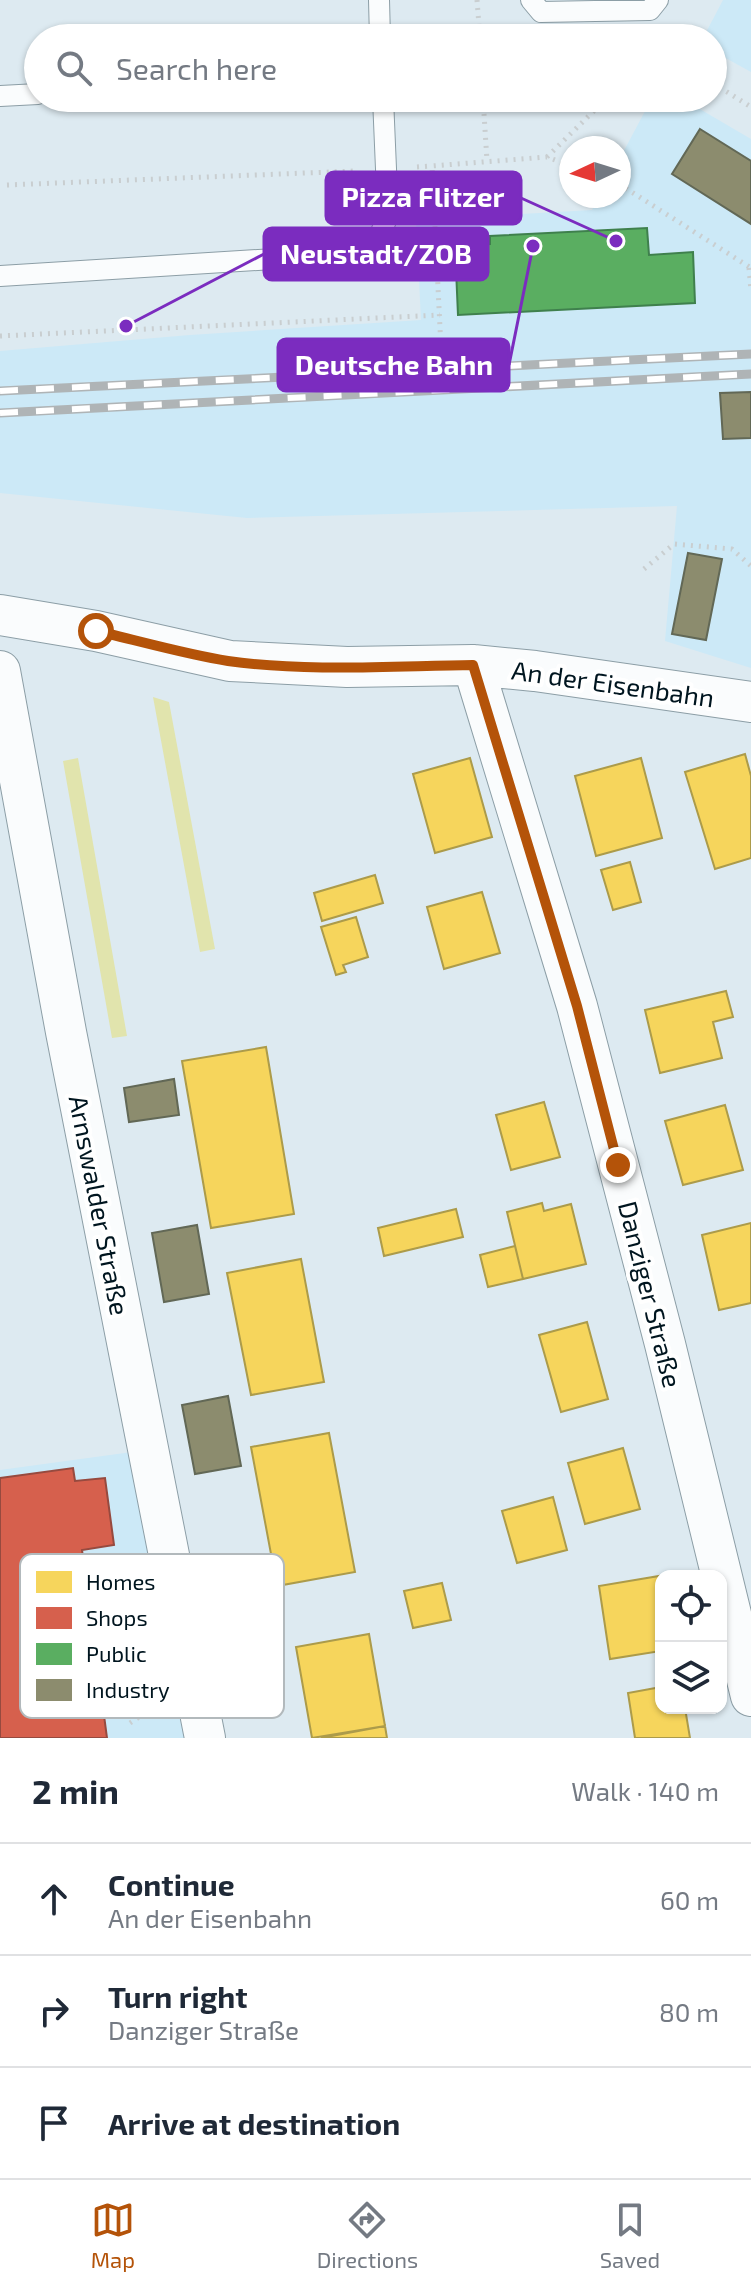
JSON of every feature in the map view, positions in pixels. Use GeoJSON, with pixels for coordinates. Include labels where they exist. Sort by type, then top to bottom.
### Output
{"type":"FeatureCollection","features":[{"type":"Feature","properties":{"kind":"street","name":"An der Eisenbahn"},"geometry":{"type":"LineString","coordinates":[[0,615],[96,631],[230,661],[347,667],[473,665],[751,702]]}},
{"type":"Feature","properties":{"kind":"street","name":"Danziger Straße"},"geometry":{"type":"LineString","coordinates":[[473,665],[577,1006],[665,1344],[751,1696]]}},
{"type":"Feature","properties":{"kind":"street","name":"Arnswalder Straße"},"geometry":{"type":"LineString","coordinates":[[0,671],[69,1047],[169,1554]]}},
{"type":"Feature","properties":{"kind":"street","name":"Arnswalder Straße"},"geometry":{"type":"LineString","coordinates":[[201,1718],[205,1738]]}},
{"type":"Feature","properties":{"kind":"lane"},"geometry":{"type":"LineString","coordinates":[[379,0],[380,24]]}},
{"type":"Feature","properties":{"kind":"lane"},"geometry":{"type":"LineString","coordinates":[[531,0],[541,12],[650,10],[658,0]]}},
{"type":"Feature","properties":{"kind":"lane"},"geometry":{"type":"LineString","coordinates":[[0,96],[24,95]]}},
{"type":"Feature","properties":{"kind":"lane"},"geometry":{"type":"LineString","coordinates":[[0,276],[354,254],[373,244],[386,225],[388,216],[383,112]]}},
{"type":"Feature","properties":{"kind":"path"},"geometry":{"type":"LineString","coordinates":[[477,0],[479,24]]}},
{"type":"Feature","properties":{"kind":"path"},"geometry":{"type":"LineString","coordinates":[[727,92],[751,107]]}},
{"type":"Feature","properties":{"kind":"path"},"geometry":{"type":"LineString","coordinates":[[484,112],[487,161]]}},
{"type":"Feature","properties":{"kind":"path"},"geometry":{"type":"LineString","coordinates":[[547,157],[593,112]]}},
{"type":"Feature","properties":{"kind":"path"},"geometry":{"type":"LineString","coordinates":[[7,185],[385,169],[547,157],[559,162]]}},
{"type":"Feature","properties":{"kind":"path"},"geometry":{"type":"LineString","coordinates":[[432,166],[441,348]]}},
{"type":"Feature","properties":{"kind":"path"},"geometry":{"type":"LineString","coordinates":[[631,192],[750,268],[751,291]]}},
{"type":"Feature","properties":{"kind":"path"},"geometry":{"type":"LineString","coordinates":[[0,336],[440,315]]}},
{"type":"Feature","properties":{"kind":"path"},"geometry":{"type":"LineString","coordinates":[[644,569],[674,544],[732,549],[751,566]]}},
{"type":"Feature","properties":{"kind":"shaded area"},"geometry":{"type":"Polygon","coordinates":[[[723,0],[751,0],[751,72],[727,59],[727,24],[710,24],[723,0]]]}},
{"type":"Feature","properties":{"kind":"shaded area"},"geometry":{"type":"Polygon","coordinates":[[[645,112],[705,112],[751,139],[751,668],[665,641],[677,506],[247,518],[0,493],[0,351],[421,320],[416,220],[631,208],[631,137],[645,112]]]}},
{"type":"Feature","properties":{"kind":"shaded area"},"geometry":{"type":"Polygon","coordinates":[[[132,1452],[151,1554],[20,1554],[20,1718],[181,1718],[185,1738],[0,1738],[0,1470],[132,1452]]]}},
{"type":"Feature","properties":{"kind":"green space"},"geometry":{"type":"Polygon","coordinates":[[[153,697],[169,702],[215,949],[200,952],[153,697]]]}},
{"type":"Feature","properties":{"kind":"green space"},"geometry":{"type":"Polygon","coordinates":[[[78,758],[127,1036],[112,1038],[63,761],[78,758]]]}},
{"type":"Feature","properties":{"kind":"building: Homes"},"geometry":{"type":"Polygon","coordinates":[[[745,754],[751,776],[751,858],[715,869],[685,772],[745,754]]]}},
{"type":"Feature","properties":{"kind":"building: Homes"},"geometry":{"type":"Polygon","coordinates":[[[470,758],[492,837],[435,853],[413,774],[470,758]]]}},
{"type":"Feature","properties":{"kind":"building: Homes"},"geometry":{"type":"Polygon","coordinates":[[[641,758],[662,838],[596,856],[575,776],[641,758]]]}},
{"type":"Feature","properties":{"kind":"building: Homes"},"geometry":{"type":"Polygon","coordinates":[[[630,862],[641,902],[613,910],[601,870],[630,862]]]}},
{"type":"Feature","properties":{"kind":"building: Homes"},"geometry":{"type":"Polygon","coordinates":[[[375,875],[383,903],[322,921],[314,893],[375,875]]]}},
{"type":"Feature","properties":{"kind":"building: Homes"},"geometry":{"type":"Polygon","coordinates":[[[482,892],[500,953],[444,969],[427,907],[482,892]]]}},
{"type":"Feature","properties":{"kind":"building: Homes"},"geometry":{"type":"Polygon","coordinates":[[[356,917],[368,957],[343,965],[346,972],[336,975],[321,927],[356,917]]]}},
{"type":"Feature","properties":{"kind":"building: Homes"},"geometry":{"type":"Polygon","coordinates":[[[726,991],[733,1017],[713,1022],[722,1058],[660,1073],[645,1010],[726,991]]]}},
{"type":"Feature","properties":{"kind":"building: Homes"},"geometry":{"type":"Polygon","coordinates":[[[266,1047],[294,1214],[211,1228],[182,1061],[266,1047]]]}},
{"type":"Feature","properties":{"kind":"building: Homes"},"geometry":{"type":"Polygon","coordinates":[[[544,1102],[560,1157],[511,1170],[496,1115],[544,1102]]]}},
{"type":"Feature","properties":{"kind":"building: Homes"},"geometry":{"type":"Polygon","coordinates":[[[725,1105],[743,1170],[683,1185],[665,1121],[725,1105]]]}},
{"type":"Feature","properties":{"kind":"building: Homes"},"geometry":{"type":"Polygon","coordinates":[[[542,1203],[544,1211],[571,1204],[586,1264],[523,1279],[507,1212],[542,1203]]]}},
{"type":"Feature","properties":{"kind":"building: Homes"},"geometry":{"type":"Polygon","coordinates":[[[456,1209],[463,1237],[384,1256],[378,1228],[456,1209]]]}},
{"type":"Feature","properties":{"kind":"building: Homes"},"geometry":{"type":"Polygon","coordinates":[[[751,1223],[751,1303],[719,1310],[702,1235],[751,1223]]]}},
{"type":"Feature","properties":{"kind":"building: Homes"},"geometry":{"type":"Polygon","coordinates":[[[515,1246],[523,1279],[488,1287],[480,1255],[515,1246]]]}},
{"type":"Feature","properties":{"kind":"building: Homes"},"geometry":{"type":"Polygon","coordinates":[[[301,1259],[324,1382],[251,1395],[227,1273],[301,1259]]]}},
{"type":"Feature","properties":{"kind":"building: Homes"},"geometry":{"type":"Polygon","coordinates":[[[587,1322],[608,1399],[561,1412],[539,1335],[587,1322]]]}},
{"type":"Feature","properties":{"kind":"building: Homes"},"geometry":{"type":"Polygon","coordinates":[[[329,1433],[355,1572],[284,1585],[284,1554],[271,1554],[251,1447],[329,1433]]]}},
{"type":"Feature","properties":{"kind":"building: Homes"},"geometry":{"type":"Polygon","coordinates":[[[623,1448],[640,1509],[585,1524],[568,1463],[623,1448]]]}},
{"type":"Feature","properties":{"kind":"building: Homes"},"geometry":{"type":"Polygon","coordinates":[[[553,1497],[567,1550],[517,1563],[502,1511],[553,1497]]]}},
{"type":"Feature","properties":{"kind":"building: Homes"},"geometry":{"type":"Polygon","coordinates":[[[655,1577],[655,1652],[610,1659],[599,1586],[655,1577]]]}},
{"type":"Feature","properties":{"kind":"building: Homes"},"geometry":{"type":"Polygon","coordinates":[[[442,1583],[451,1620],[413,1628],[404,1591],[442,1583]]]}},
{"type":"Feature","properties":{"kind":"building: Homes"},"geometry":{"type":"Polygon","coordinates":[[[369,1634],[385,1726],[312,1738],[296,1647],[369,1634]]]}},
{"type":"Feature","properties":{"kind":"building: Homes"},"geometry":{"type":"Polygon","coordinates":[[[655,1688],[655,1714],[686,1714],[690,1738],[635,1738],[628,1693],[655,1688]]]}},
{"type":"Feature","properties":{"kind":"building: Homes"},"geometry":{"type":"Polygon","coordinates":[[[385,1726],[387,1738],[321,1738],[385,1726]]]}},
{"type":"Feature","properties":{"kind":"building: Shops"},"geometry":{"type":"Polygon","coordinates":[[[73,1468],[75,1481],[105,1478],[114,1545],[82,1550],[83,1554],[20,1554],[20,1718],[104,1718],[107,1738],[0,1738],[0,1478],[73,1468]]]}},
{"type":"Feature","properties":{"kind":"building: Public"},"geometry":{"type":"Polygon","coordinates":[[[647,228],[649,255],[693,252],[695,303],[458,315],[455,246],[490,244],[490,236],[647,228]]]}},
{"type":"Feature","properties":{"kind":"building: Industry"},"geometry":{"type":"Polygon","coordinates":[[[700,129],[751,161],[751,224],[672,174],[700,129]]]}},
{"type":"Feature","properties":{"kind":"building: Industry"},"geometry":{"type":"Polygon","coordinates":[[[751,392],[751,438],[723,439],[720,393],[751,392]]]}},
{"type":"Feature","properties":{"kind":"building: Industry"},"geometry":{"type":"Polygon","coordinates":[[[688,553],[722,559],[706,640],[672,634],[688,553]]]}},
{"type":"Feature","properties":{"kind":"building: Industry"},"geometry":{"type":"Polygon","coordinates":[[[174,1079],[179,1115],[129,1122],[124,1088],[174,1079]]]}},
{"type":"Feature","properties":{"kind":"building: Industry"},"geometry":{"type":"Polygon","coordinates":[[[197,1225],[209,1294],[164,1302],[152,1233],[197,1225]]]}},
{"type":"Feature","properties":{"kind":"building: Industry"},"geometry":{"type":"Polygon","coordinates":[[[228,1396],[241,1466],[195,1474],[182,1405],[228,1396]]]}},
{"type":"Feature","properties":{"kind":"railway"},"geometry":{"type":"LineString","coordinates":[[0,391],[751,354]]}},
{"type":"Feature","properties":{"kind":"railway"},"geometry":{"type":"LineString","coordinates":[[0,413],[751,374]]}},
{"type":"Feature","properties":{"kind":"place","name":"Pizza Flitzer"},"geometry":{"type":"Point","coordinates":[616,241]}},
{"type":"Feature","properties":{"kind":"place","name":"Deutsche Bahn"},"geometry":{"type":"Point","coordinates":[533,246]}},
{"type":"Feature","properties":{"kind":"place","name":"Neustadt/ZOB"},"geometry":{"type":"Point","coordinates":[126,326]}},
{"type":"Feature","properties":{"kind":"route"},"geometry":{"type":"LineString","coordinates":[[96,631],[206,657],[259,664],[347,667],[473,665],[577,1006],[618,1165]]}}]}
